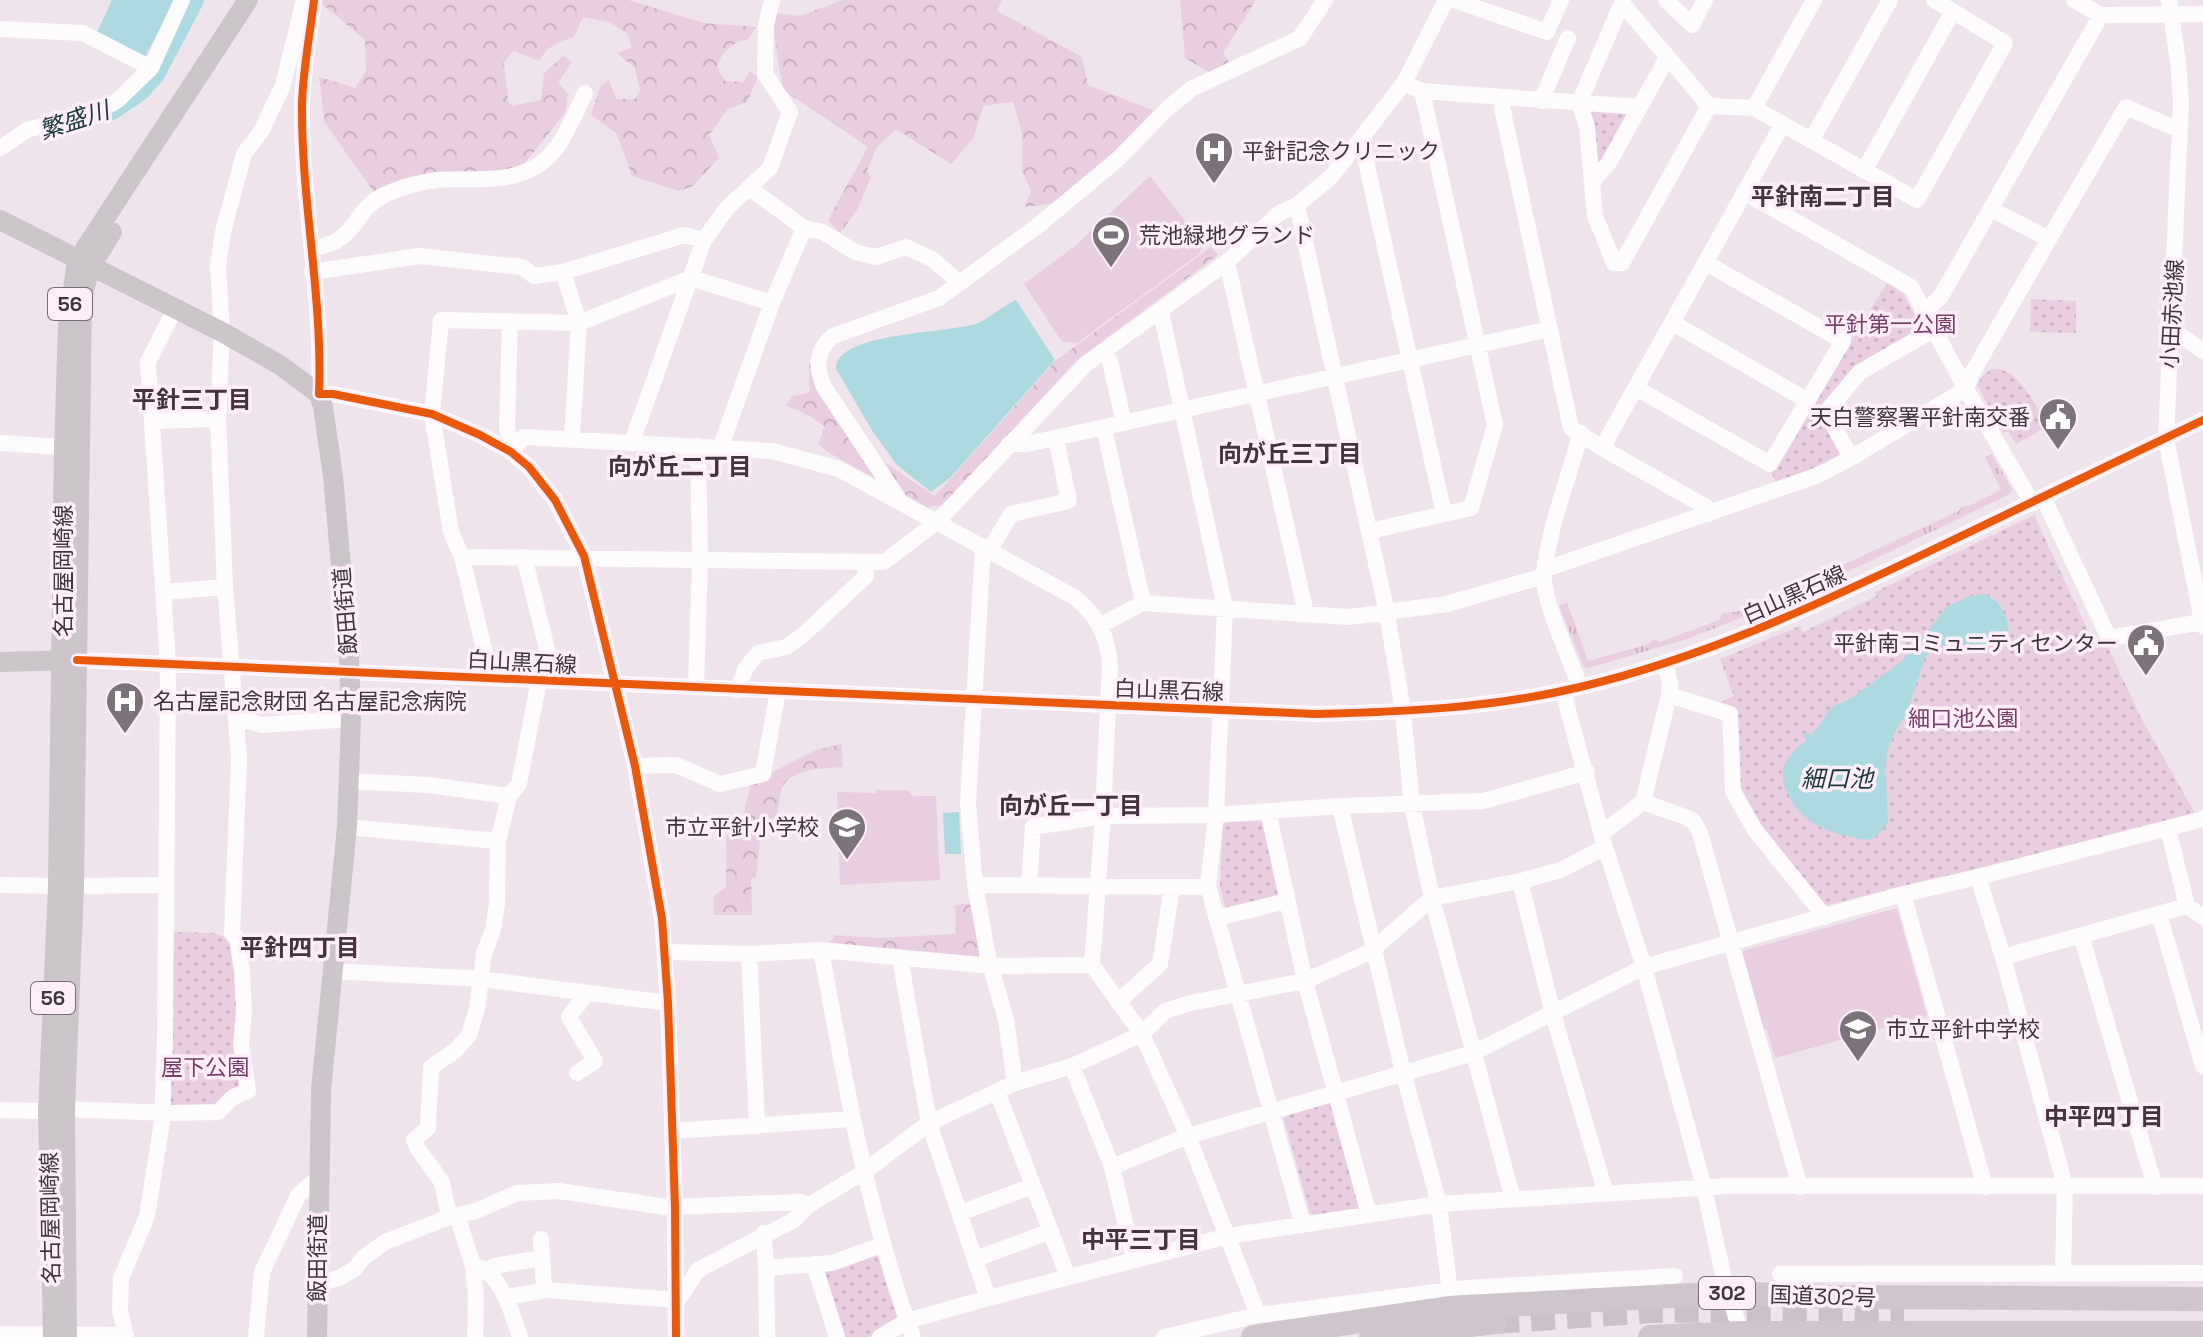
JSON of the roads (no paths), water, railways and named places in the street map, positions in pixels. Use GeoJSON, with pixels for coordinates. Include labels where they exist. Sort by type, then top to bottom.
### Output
{"type":"FeatureCollection","features":[{"type":"Feature","properties":{"kind":"highway","name":"国道302号"},"geometry":{"type":"LineString","coordinates":[[1256,1326],[1449,1308],[1571,1291],[1833,1297],[2203,1299]]}},
{"type":"Feature","properties":{"kind":"highway"},"geometry":{"type":"LineString","coordinates":[[1371,1337],[1496,1327],[1462,1337]]}},
{"type":"Feature","properties":{"kind":"highway","name":"国道302号"},"geometry":{"type":"LineString","coordinates":[[1650,1337],[2203,1333]]}},
{"type":"Feature","properties":{"kind":"main road","name":"名古屋岡崎線"},"geometry":{"type":"LineString","coordinates":[[69,660],[64,447],[68,325],[84,264],[248,0]]}},
{"type":"Feature","properties":{"kind":"main road","name":"名古屋岡崎線"},"geometry":{"type":"LineString","coordinates":[[60,1336],[57,1110],[84,264],[261,0]]}},
{"type":"Feature","properties":{"kind":"main road"},"geometry":{"type":"LineString","coordinates":[[0,220],[222,332],[280,365],[319,394]]}},
{"type":"Feature","properties":{"kind":"main road","name":"飯田街道"},"geometry":{"type":"LineString","coordinates":[[317,1337],[321,1090],[347,827],[351,719],[350,671],[333,476],[319,394]]}},
{"type":"Feature","properties":{"kind":"main road"},"geometry":{"type":"LineString","coordinates":[[0,662],[69,660]]}},
{"type":"Feature","properties":{"kind":"street"},"geometry":{"type":"LineString","coordinates":[[0,148],[27,130],[99,111],[118,100],[151,68],[182,0]]}},
{"type":"Feature","properties":{"kind":"street"},"geometry":{"type":"LineString","coordinates":[[0,1110],[218,1112],[233,1097],[248,1091],[241,1044],[244,1028],[242,971],[237,938],[232,934],[239,757],[225,587],[218,419],[222,332],[218,266],[223,232],[244,154],[262,130],[283,85],[304,0]]}},
{"type":"Feature","properties":{"kind":"street"},"geometry":{"type":"LineString","coordinates":[[314,0],[302,104],[313,248],[319,394],[333,394],[432,414],[511,452],[529,467],[555,500],[584,556],[635,766],[662,919],[675,1207],[676,1337]]}},
{"type":"Feature","properties":{"kind":"street"},"geometry":{"type":"LineString","coordinates":[[632,442],[704,240],[727,208],[770,168],[790,112],[765,74],[766,26],[772,0]]}},
{"type":"Feature","properties":{"kind":"street"},"geometry":{"type":"LineString","coordinates":[[899,500],[824,387],[817,372],[823,345],[833,336],[939,298],[1040,224],[1118,159],[1191,89],[1300,38],[1325,0]]}},
{"type":"Feature","properties":{"kind":"street"},"geometry":{"type":"LineString","coordinates":[[462,557],[584,556],[884,562],[938,521],[1086,364],[1227,262],[1278,214],[1297,205],[1331,177],[1404,83],[1446,0]]}},
{"type":"Feature","properties":{"kind":"street"},"geometry":{"type":"LineString","coordinates":[[1454,0],[1547,32],[1561,0]]}},
{"type":"Feature","properties":{"kind":"street"},"geometry":{"type":"LineString","coordinates":[[1666,0],[1692,25],[1705,0]]}},
{"type":"Feature","properties":{"kind":"street"},"geometry":{"type":"LineString","coordinates":[[1754,108],[1814,0]]}},
{"type":"Feature","properties":{"kind":"street"},"geometry":{"type":"LineString","coordinates":[[1811,141],[1890,0]]}},
{"type":"Feature","properties":{"kind":"street"},"geometry":{"type":"LineString","coordinates":[[1709,106],[1622,263],[1614,263],[1595,216],[1587,126],[1579,103],[1623,2],[1709,106],[1754,108],[1917,200],[2005,43],[1934,0]]}},
{"type":"Feature","properties":{"kind":"street"},"geometry":{"type":"LineString","coordinates":[[2074,0],[2101,15]]}},
{"type":"Feature","properties":{"kind":"street"},"geometry":{"type":"LineString","coordinates":[[1922,310],[1941,296],[2101,15],[2124,7],[2171,7],[2203,14]]}},
{"type":"Feature","properties":{"kind":"street","name":"小田赤池線"},"geometry":{"type":"LineString","coordinates":[[2171,7],[2180,91],[2166,438],[2197,561],[2203,624]]}},
{"type":"Feature","properties":{"kind":"street"},"geometry":{"type":"LineString","coordinates":[[1864,171],[1953,11]]}},
{"type":"Feature","properties":{"kind":"street"},"geometry":{"type":"LineString","coordinates":[[0,29],[83,33],[151,68]]}},
{"type":"Feature","properties":{"kind":"street"},"geometry":{"type":"LineString","coordinates":[[1541,101],[1568,38]]}},
{"type":"Feature","properties":{"kind":"street"},"geometry":{"type":"LineString","coordinates":[[1592,182],[1608,164],[1667,58]]}},
{"type":"Feature","properties":{"kind":"street"},"geometry":{"type":"LineString","coordinates":[[1404,83],[1422,91],[1639,107]]}},
{"type":"Feature","properties":{"kind":"street"},"geometry":{"type":"LineString","coordinates":[[1370,531],[1471,508],[1495,425],[1422,91]]}},
{"type":"Feature","properties":{"kind":"street"},"geometry":{"type":"LineString","coordinates":[[313,248],[335,243],[347,235],[373,202],[395,191],[441,180],[493,180],[534,167],[552,152],[585,93]]}},
{"type":"Feature","properties":{"kind":"street"},"geometry":{"type":"LineString","coordinates":[[1500,98],[1571,428],[1706,507],[1709,514]]}},
{"type":"Feature","properties":{"kind":"street"},"geometry":{"type":"LineString","coordinates":[[1101,625],[1143,603],[1349,617],[1447,604],[1816,476],[1966,389],[1971,375],[2126,107],[2179,130]]}},
{"type":"Feature","properties":{"kind":"street"},"geometry":{"type":"LineString","coordinates":[[1602,448],[1782,125]]}},
{"type":"Feature","properties":{"kind":"street"},"geometry":{"type":"LineString","coordinates":[[1361,139],[1444,514]]}},
{"type":"Feature","properties":{"kind":"street"},"geometry":{"type":"LineString","coordinates":[[749,188],[804,228],[823,232],[855,252],[876,257],[906,247],[932,259],[960,283]]}},
{"type":"Feature","properties":{"kind":"street"},"geometry":{"type":"LineString","coordinates":[[1744,192],[1911,287],[1966,389],[2038,500],[2109,638],[2203,624]]}},
{"type":"Feature","properties":{"kind":"street"},"geometry":{"type":"LineString","coordinates":[[1297,205],[1387,613],[1403,712],[1412,805],[1432,898],[1513,1199]]}},
{"type":"Feature","properties":{"kind":"street"},"geometry":{"type":"LineString","coordinates":[[1991,209],[2049,239]]}},
{"type":"Feature","properties":{"kind":"street"},"geometry":{"type":"LineString","coordinates":[[721,446],[772,303],[804,228]]}},
{"type":"Feature","properties":{"kind":"street"},"geometry":{"type":"LineString","coordinates":[[312,272],[419,256],[522,267],[534,276],[563,272],[684,235],[704,240]]}},
{"type":"Feature","properties":{"kind":"street"},"geometry":{"type":"LineString","coordinates":[[1227,262],[1306,613]]}},
{"type":"Feature","properties":{"kind":"street"},"geometry":{"type":"LineString","coordinates":[[1636,388],[1770,464],[1843,341],[1706,263]]}},
{"type":"Feature","properties":{"kind":"street"},"geometry":{"type":"LineString","coordinates":[[563,272],[579,323],[572,438]]}},
{"type":"Feature","properties":{"kind":"street"},"geometry":{"type":"LineString","coordinates":[[491,678],[462,557],[451,532],[432,414],[441,320],[579,323],[691,278],[772,303]]}},
{"type":"Feature","properties":{"kind":"street"},"geometry":{"type":"LineString","coordinates":[[0,1334],[126,1336],[120,1310],[121,1278],[147,1216],[162,1111],[165,1039],[168,664],[148,362],[175,309]]}},
{"type":"Feature","properties":{"kind":"street"},"geometry":{"type":"LineString","coordinates":[[1161,312],[1225,608],[1216,815],[1208,887],[1303,1225]]}},
{"type":"Feature","properties":{"kind":"street"},"geometry":{"type":"LineString","coordinates":[[510,322],[507,426],[511,452]]}},
{"type":"Feature","properties":{"kind":"street"},"geometry":{"type":"LineString","coordinates":[[1673,323],[1808,401]]}},
{"type":"Feature","properties":{"kind":"street"},"geometry":{"type":"LineString","coordinates":[[1009,444],[1027,444],[1104,428],[1550,329]]}},
{"type":"Feature","properties":{"kind":"street"},"geometry":{"type":"LineString","coordinates":[[2171,329],[2203,351]]}},
{"type":"Feature","properties":{"kind":"street"},"geometry":{"type":"LineString","coordinates":[[1851,458],[1826,412],[1860,372],[1933,330]]}},
{"type":"Feature","properties":{"kind":"street"},"geometry":{"type":"LineString","coordinates":[[1104,351],[1110,361],[1124,423]]}},
{"type":"Feature","properties":{"kind":"street"},"geometry":{"type":"LineString","coordinates":[[152,421],[218,419]]}},
{"type":"Feature","properties":{"kind":"street","name":"白山黒石線"},"geometry":{"type":"LineString","coordinates":[[69,660],[1315,714],[1403,712],[1572,689],[1722,645],[1802,612],[2203,420]]}},
{"type":"Feature","properties":{"kind":"street"},"geometry":{"type":"LineString","coordinates":[[1104,428],[1143,603]]}},
{"type":"Feature","properties":{"kind":"street"},"geometry":{"type":"LineString","coordinates":[[1581,433],[1547,552],[1545,572],[1550,604],[1572,689],[1587,772],[1604,840],[1644,967],[1704,1188],[1728,1293],[1742,1335]]}},
{"type":"Feature","properties":{"kind":"street"},"geometry":{"type":"LineString","coordinates":[[511,452],[524,437],[572,438],[772,451],[839,469],[1076,598],[1101,625],[1108,644],[1110,663],[1092,965],[1142,1034],[1228,1236],[1256,1326]]}},
{"type":"Feature","properties":{"kind":"street"},"geometry":{"type":"LineString","coordinates":[[1015,1083],[1006,1020],[991,966],[975,885],[968,803],[986,549],[1011,514],[1069,501],[1056,438]]}},
{"type":"Feature","properties":{"kind":"street"},"geometry":{"type":"LineString","coordinates":[[0,443],[64,447]]}},
{"type":"Feature","properties":{"kind":"street"},"geometry":{"type":"LineString","coordinates":[[696,687],[700,560],[698,446]]}},
{"type":"Feature","properties":{"kind":"street"},"geometry":{"type":"LineString","coordinates":[[520,1337],[507,1297],[480,1268],[453,1216],[442,1182],[414,1140],[428,1128],[431,1067],[455,1051],[469,1035],[477,1009],[484,953],[493,930],[497,904],[498,841],[509,796],[519,784],[547,681],[524,557]]}},
{"type":"Feature","properties":{"kind":"street"},"geometry":{"type":"LineString","coordinates":[[737,690],[746,668],[758,653],[786,647],[802,636],[866,576],[866,562]]}},
{"type":"Feature","properties":{"kind":"street"},"geometry":{"type":"LineString","coordinates":[[163,592],[225,587]]}},
{"type":"Feature","properties":{"kind":"street"},"geometry":{"type":"LineString","coordinates":[[662,1337],[675,1306],[698,1270],[794,1220],[809,1205],[864,1172],[929,1123],[1015,1083],[1072,1066],[1142,1034],[1165,1011],[1190,1003],[1305,981],[1373,949],[1432,898],[1561,870],[1604,840],[1643,802],[1669,695],[1670,682],[1665,664]]}},
{"type":"Feature","properties":{"kind":"street"},"geometry":{"type":"LineString","coordinates":[[635,766],[676,765],[720,784],[763,774],[778,691]]}},
{"type":"Feature","properties":{"kind":"street"},"geometry":{"type":"LineString","coordinates":[[1669,695],[1730,714],[1729,753],[1733,791],[1755,830],[1825,917]]}},
{"type":"Feature","properties":{"kind":"street"},"geometry":{"type":"LineString","coordinates":[[236,717],[261,725],[351,719]]}},
{"type":"Feature","properties":{"kind":"street"},"geometry":{"type":"LineString","coordinates":[[1029,885],[1033,827],[1103,816],[1216,815],[1340,806],[1483,801],[1587,772]]}},
{"type":"Feature","properties":{"kind":"street"},"geometry":{"type":"LineString","coordinates":[[350,781],[428,785],[509,796]]}},
{"type":"Feature","properties":{"kind":"street"},"geometry":{"type":"LineString","coordinates":[[1643,802],[1688,818],[1697,826],[1800,1187]]}},
{"type":"Feature","properties":{"kind":"street"},"geometry":{"type":"LineString","coordinates":[[1340,806],[1403,1072],[1439,1204],[1450,1292]]}},
{"type":"Feature","properties":{"kind":"street"},"geometry":{"type":"LineString","coordinates":[[1268,811],[1305,981],[1369,1215]]}},
{"type":"Feature","properties":{"kind":"street"},"geometry":{"type":"LineString","coordinates":[[1112,1167],[1188,1136],[1473,1053],[1644,967],[1903,894],[2203,819]]}},
{"type":"Feature","properties":{"kind":"street"},"geometry":{"type":"LineString","coordinates":[[347,827],[498,841]]}},
{"type":"Feature","properties":{"kind":"street"},"geometry":{"type":"LineString","coordinates":[[2168,829],[2187,906],[2203,917]]}},
{"type":"Feature","properties":{"kind":"street"},"geometry":{"type":"LineString","coordinates":[[1978,877],[2065,1186],[2063,1272]]}},
{"type":"Feature","properties":{"kind":"street"},"geometry":{"type":"LineString","coordinates":[[1520,881],[1553,1014],[1606,1194]]}},
{"type":"Feature","properties":{"kind":"street"},"geometry":{"type":"LineString","coordinates":[[0,885],[165,885]]}},
{"type":"Feature","properties":{"kind":"street"},"geometry":{"type":"LineString","coordinates":[[975,885],[1208,887]]}},
{"type":"Feature","properties":{"kind":"street"},"geometry":{"type":"LineString","coordinates":[[1118,1002],[1160,964],[1172,887]]}},
{"type":"Feature","properties":{"kind":"street"},"geometry":{"type":"LineString","coordinates":[[1903,894],[1985,1187]]}},
{"type":"Feature","properties":{"kind":"street"},"geometry":{"type":"LineString","coordinates":[[1217,918],[1287,901]]}},
{"type":"Feature","properties":{"kind":"street"},"geometry":{"type":"LineString","coordinates":[[2003,957],[2187,906]]}},
{"type":"Feature","properties":{"kind":"street"},"geometry":{"type":"LineString","coordinates":[[2159,914],[2203,1066]]}},
{"type":"Feature","properties":{"kind":"street"},"geometry":{"type":"LineString","coordinates":[[2081,935],[2155,1187]]}},
{"type":"Feature","properties":{"kind":"street"},"geometry":{"type":"LineString","coordinates":[[665,952],[749,954],[821,950],[991,966],[1092,965]]}},
{"type":"Feature","properties":{"kind":"street"},"geometry":{"type":"LineString","coordinates":[[821,950],[864,1172],[882,1245],[910,1329]]}},
{"type":"Feature","properties":{"kind":"street"},"geometry":{"type":"LineString","coordinates":[[749,954],[757,1126]]}},
{"type":"Feature","properties":{"kind":"street"},"geometry":{"type":"LineString","coordinates":[[900,958],[929,1123],[988,1298]]}},
{"type":"Feature","properties":{"kind":"street"},"geometry":{"type":"LineString","coordinates":[[333,971],[481,979],[668,1003]]}},
{"type":"Feature","properties":{"kind":"street"},"geometry":{"type":"LineString","coordinates":[[577,1073],[595,1061],[569,1017],[587,993]]}},
{"type":"Feature","properties":{"kind":"street"},"geometry":{"type":"LineString","coordinates":[[1072,1066],[1112,1167],[1134,1260]]}},
{"type":"Feature","properties":{"kind":"street"},"geometry":{"type":"LineString","coordinates":[[997,1091],[1068,1277]]}},
{"type":"Feature","properties":{"kind":"street"},"geometry":{"type":"LineString","coordinates":[[672,1131],[852,1119]]}},
{"type":"Feature","properties":{"kind":"street"},"geometry":{"type":"LineString","coordinates":[[256,1337],[262,1272],[299,1194],[318,1178]]}},
{"type":"Feature","properties":{"kind":"street"},"geometry":{"type":"LineString","coordinates":[[960,1213],[1033,1186]]}},
{"type":"Feature","properties":{"kind":"street"},"geometry":{"type":"LineString","coordinates":[[880,1337],[910,1329],[988,1298],[1228,1236],[1439,1204],[1704,1188],[2203,1186]]}},
{"type":"Feature","properties":{"kind":"street"},"geometry":{"type":"LineString","coordinates":[[316,1284],[339,1278],[355,1269],[363,1258],[385,1242],[453,1216],[476,1211],[517,1193],[559,1191],[675,1207],[801,1202],[809,1205]]}},
{"type":"Feature","properties":{"kind":"street"},"geometry":{"type":"LineString","coordinates":[[975,1259],[1051,1231]]}},
{"type":"Feature","properties":{"kind":"street"},"geometry":{"type":"LineString","coordinates":[[764,1233],[767,1337]]}},
{"type":"Feature","properties":{"kind":"street"},"geometry":{"type":"LineString","coordinates":[[541,1239],[544,1290]]}},
{"type":"Feature","properties":{"kind":"street"},"geometry":{"type":"LineString","coordinates":[[766,1268],[832,1263],[882,1245]]}},
{"type":"Feature","properties":{"kind":"street"},"geometry":{"type":"LineString","coordinates":[[480,1268],[541,1258]]}},
{"type":"Feature","properties":{"kind":"street"},"geometry":{"type":"LineString","coordinates":[[814,1264],[837,1337]]}},
{"type":"Feature","properties":{"kind":"street"},"geometry":{"type":"LineString","coordinates":[[475,1337],[480,1268]]}},
{"type":"Feature","properties":{"kind":"street"},"geometry":{"type":"LineString","coordinates":[[1833,1297],[1862,1273]]}},
{"type":"Feature","properties":{"kind":"street"},"geometry":{"type":"LineString","coordinates":[[1780,1274],[2203,1273]]}},
{"type":"Feature","properties":{"kind":"street"},"geometry":{"type":"LineString","coordinates":[[1164,1337],[1256,1326],[1466,1288],[1571,1291],[1675,1276]]}},
{"type":"Feature","properties":{"kind":"street"},"geometry":{"type":"LineString","coordinates":[[507,1297],[544,1290],[675,1306]]}},
{"type":"Feature","properties":{"kind":"water"},"geometry":{"type":"Polygon","coordinates":[[[112,0],[175,0],[144,59],[96,34],[112,0]]]}},
{"type":"Feature","properties":{"kind":"water"},"geometry":{"type":"Polygon","coordinates":[[[1016,300],[1055,360],[950,478],[931,492],[897,465],[873,432],[836,369],[841,357],[854,347],[874,341],[978,323],[1016,300]]]}},
{"type":"Feature","properties":{"kind":"water","name":"細口池"},"geometry":{"type":"Polygon","coordinates":[[[1983,594],[1995,601],[2003,611],[2009,637],[2000,645],[1940,646],[1925,657],[1907,713],[1888,749],[1885,764],[1888,822],[1877,836],[1867,840],[1848,837],[1818,826],[1803,815],[1786,790],[1783,772],[1789,756],[1807,740],[1803,735],[1806,731],[1811,736],[1833,706],[1850,699],[1903,660],[1948,606],[1983,594]]]}},
{"type":"Feature","properties":{"kind":"water"},"geometry":{"type":"Polygon","coordinates":[[[959,812],[961,854],[945,854],[943,813],[959,812]]]}},
{"type":"Feature","properties":{"kind":"waterway","name":"繁盛川"},"geometry":{"type":"LineString","coordinates":[[112,110],[140,91],[155,74],[194,0]]}},
{"type":"Feature","properties":{"kind":"tunnel"},"geometry":{"type":"LineString","coordinates":[[1495,1322],[1654,1311],[1904,1309]]}},
{"type":"Feature","properties":{"kind":"place","name":"平針記念クリニック"},"geometry":{"type":"Point","coordinates":[1214,185]}},
{"type":"Feature","properties":{"kind":"place","name":"荒池緑地グランド"},"geometry":{"type":"Point","coordinates":[1111,269]}},
{"type":"Feature","properties":{"kind":"place","name":"天白警察署平針南交番"},"geometry":{"type":"Point","coordinates":[2058,451]}},
{"type":"Feature","properties":{"kind":"place","name":"平針南コミュニティセンター"},"geometry":{"type":"Point","coordinates":[2146,677]}},
{"type":"Feature","properties":{"kind":"place","name":"名古屋記念財団 名古屋記念病院"},"geometry":{"type":"Point","coordinates":[125,735]}},
{"type":"Feature","properties":{"kind":"place","name":"市立平針小学校"},"geometry":{"type":"Point","coordinates":[847,861]}},
{"type":"Feature","properties":{"kind":"place","name":"市立平針中学校"},"geometry":{"type":"Point","coordinates":[1858,1063]}},
{"type":"Feature","properties":{"kind":"district","name":"平針南二丁目"},"geometry":{"type":"Point","coordinates":[1823,196]}},
{"type":"Feature","properties":{"kind":"district","name":"平針三丁目"},"geometry":{"type":"Point","coordinates":[192,399]}},
{"type":"Feature","properties":{"kind":"district","name":"向が丘三丁目"},"geometry":{"type":"Point","coordinates":[1290,453]}},
{"type":"Feature","properties":{"kind":"district","name":"向が丘二丁目"},"geometry":{"type":"Point","coordinates":[680,466]}},
{"type":"Feature","properties":{"kind":"district","name":"向が丘一丁目"},"geometry":{"type":"Point","coordinates":[1071,805]}},
{"type":"Feature","properties":{"kind":"district","name":"平針四丁目"},"geometry":{"type":"Point","coordinates":[300,947]}},
{"type":"Feature","properties":{"kind":"district","name":"中平四丁目"},"geometry":{"type":"Point","coordinates":[2104,1116]}},
{"type":"Feature","properties":{"kind":"district","name":"中平三丁目"},"geometry":{"type":"Point","coordinates":[1141,1239]}},
{"type":"Feature","properties":{"kind":"park label","name":"平針第一公園"},"geometry":{"type":"Point","coordinates":[1890,324]}},
{"type":"Feature","properties":{"kind":"park label","name":"細口池公園"},"geometry":{"type":"Point","coordinates":[1963,718]}},
{"type":"Feature","properties":{"kind":"park label","name":"屋下公園"},"geometry":{"type":"Point","coordinates":[205,1067]}}]}
